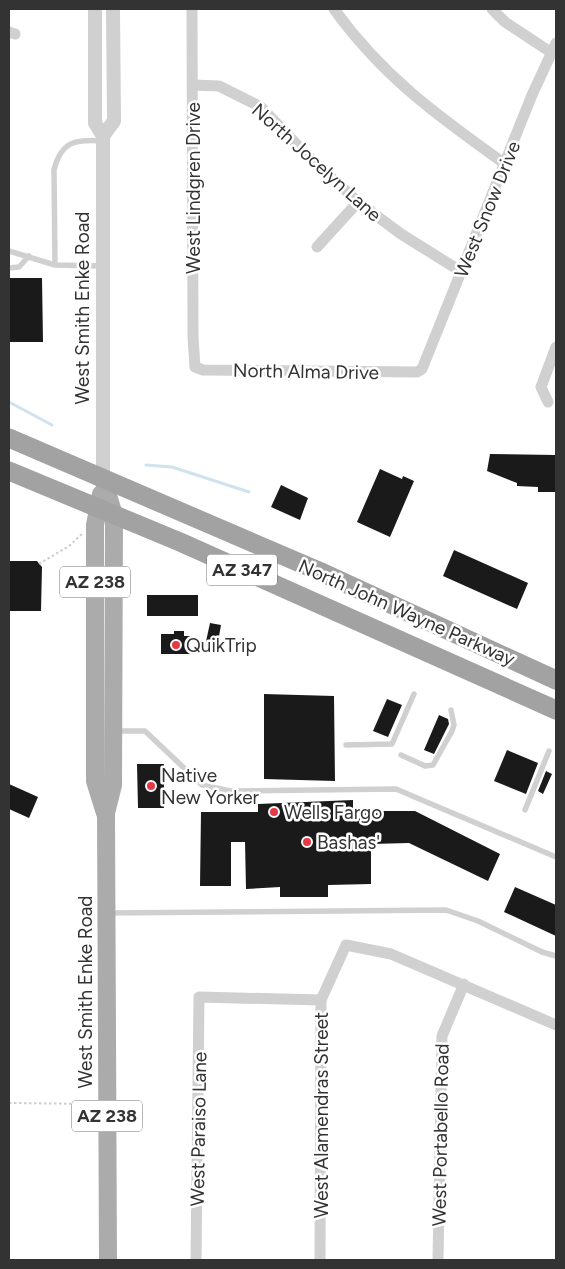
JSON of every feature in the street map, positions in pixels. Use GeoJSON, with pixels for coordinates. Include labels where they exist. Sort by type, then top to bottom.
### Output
{"type":"FeatureCollection","features":[{"type":"Feature","properties":{"kind":"highway","name":"North John Wayne Parkway"},"geometry":{"type":"LineString","coordinates":[[9,438],[330,576],[556,680]]}},
{"type":"Feature","properties":{"kind":"highway","name":"AZ 347"},"geometry":{"type":"LineString","coordinates":[[9,471],[556,710]]}},
{"type":"Feature","properties":{"kind":"highway"},"geometry":{"type":"LineString","coordinates":[[491,680],[497,671],[503,670],[556,680]]}},
{"type":"Feature","properties":{"kind":"main road","name":"West Smith Enke Road"},"geometry":{"type":"LineString","coordinates":[[103,479],[106,512],[113,731],[113,785],[106,813],[108,1260]]}},
{"type":"Feature","properties":{"kind":"main road","name":"West Smith Enke Road"},"geometry":{"type":"LineString","coordinates":[[106,512],[95,525],[95,781],[106,813]]}},
{"type":"Feature","properties":{"kind":"main road"},"geometry":{"type":"LineString","coordinates":[[95,657],[103,669],[104,721],[113,731]]}},
{"type":"Feature","properties":{"kind":"street","name":"West Smith Enke Road"},"geometry":{"type":"LineString","coordinates":[[95,9],[95,123],[103,139],[103,479]]}},
{"type":"Feature","properties":{"kind":"street","name":"West Smith Enke Road"},"geometry":{"type":"LineString","coordinates":[[103,139],[114,121],[113,9]]}},
{"type":"Feature","properties":{"kind":"street","name":"West Lindgren Drive"},"geometry":{"type":"LineString","coordinates":[[192,9],[195,367]]}},
{"type":"Feature","properties":{"kind":"street"},"geometry":{"type":"LineString","coordinates":[[334,9],[383,68],[409,93],[505,164]]}},
{"type":"Feature","properties":{"kind":"street"},"geometry":{"type":"LineString","coordinates":[[492,9],[505,22],[554,48]]}},
{"type":"Feature","properties":{"kind":"street","name":"West Snow Drive"},"geometry":{"type":"LineString","coordinates":[[417,372],[422,369],[554,48]]}},
{"type":"Feature","properties":{"kind":"street","name":"North Jocelyn Lane"},"geometry":{"type":"LineString","coordinates":[[192,85],[219,86],[261,107],[305,153],[358,202],[401,234],[462,272]]}},
{"type":"Feature","properties":{"kind":"street"},"geometry":{"type":"LineString","coordinates":[[317,247],[358,202]]}},
{"type":"Feature","properties":{"kind":"street"},"geometry":{"type":"LineString","coordinates":[[548,402],[541,387],[556,347]]}},
{"type":"Feature","properties":{"kind":"street","name":"North Alma Drive"},"geometry":{"type":"LineString","coordinates":[[195,367],[203,370],[417,372]]}},
{"type":"Feature","properties":{"kind":"street","name":"West Alamendras Street"},"geometry":{"type":"LineString","coordinates":[[320,1260],[321,1000],[346,945],[391,954],[464,984]]}},
{"type":"Feature","properties":{"kind":"street"},"geometry":{"type":"LineString","coordinates":[[464,984],[556,1025]]}},
{"type":"Feature","properties":{"kind":"street","name":"West Portabello Road"},"geometry":{"type":"LineString","coordinates":[[438,1260],[442,1036],[464,984]]}},
{"type":"Feature","properties":{"kind":"street","name":"West Paraiso Lane"},"geometry":{"type":"LineString","coordinates":[[196,1260],[199,997],[321,1000]]}},
{"type":"Feature","properties":{"kind":"lane"},"geometry":{"type":"LineString","coordinates":[[54,265],[54,170],[57,159],[70,143],[103,139]]}},
{"type":"Feature","properties":{"kind":"lane"},"geometry":{"type":"LineString","coordinates":[[9,251],[54,265],[104,266]]}},
{"type":"Feature","properties":{"kind":"lane"},"geometry":{"type":"LineString","coordinates":[[9,268],[19,267],[29,256]]}},
{"type":"Feature","properties":{"kind":"lane"},"geometry":{"type":"LineString","coordinates":[[346,745],[392,744],[414,694]]}},
{"type":"Feature","properties":{"kind":"lane"},"geometry":{"type":"LineString","coordinates":[[400,756],[425,766],[433,765],[454,725],[451,710]]}},
{"type":"Feature","properties":{"kind":"lane"},"geometry":{"type":"LineString","coordinates":[[113,731],[145,731],[202,785],[230,791],[396,789],[556,857]]}},
{"type":"Feature","properties":{"kind":"lane"},"geometry":{"type":"LineString","coordinates":[[525,810],[549,752]]}},
{"type":"Feature","properties":{"kind":"lane"},"geometry":{"type":"LineString","coordinates":[[107,914],[446,910],[478,921],[542,952],[556,956]]}},
{"type":"Feature","properties":{"kind":"path"},"geometry":{"type":"LineString","coordinates":[[39,564],[69,546],[78,536],[87,533]]}},
{"type":"Feature","properties":{"kind":"path"},"geometry":{"type":"LineString","coordinates":[[9,1103],[107,1104]]}},
{"type":"Feature","properties":{"kind":"building"},"geometry":{"type":"Polygon","coordinates":[[[9,278],[42,278],[43,342],[9,342],[9,278]]]}},
{"type":"Feature","properties":{"kind":"building"},"geometry":{"type":"Polygon","coordinates":[[[490,454],[556,455],[556,492],[538,492],[538,487],[517,486],[517,483],[487,471],[490,454]]]}},
{"type":"Feature","properties":{"kind":"building"},"geometry":{"type":"Polygon","coordinates":[[[380,469],[402,479],[403,476],[414,481],[390,537],[357,522],[380,469]]]}},
{"type":"Feature","properties":{"kind":"building"},"geometry":{"type":"Polygon","coordinates":[[[281,485],[308,498],[300,520],[271,507],[281,485]]]}},
{"type":"Feature","properties":{"kind":"building"},"geometry":{"type":"Polygon","coordinates":[[[454,550],[528,583],[517,609],[443,576],[454,550]]]}},
{"type":"Feature","properties":{"kind":"building"},"geometry":{"type":"Polygon","coordinates":[[[9,561],[37,561],[42,567],[41,611],[9,611],[9,561]]]}},
{"type":"Feature","properties":{"kind":"building"},"geometry":{"type":"Polygon","coordinates":[[[147,595],[198,595],[198,616],[147,616],[147,595]]]}},
{"type":"Feature","properties":{"kind":"building"},"geometry":{"type":"Polygon","coordinates":[[[210,623],[221,625],[217,648],[205,646],[210,623]]]}},
{"type":"Feature","properties":{"kind":"building","name":"QuikTrip"},"geometry":{"type":"Polygon","coordinates":[[[174,631],[184,631],[184,636],[191,636],[191,654],[161,654],[161,634],[174,634],[174,631]]]}},
{"type":"Feature","properties":{"kind":"building"},"geometry":{"type":"Polygon","coordinates":[[[264,694],[334,696],[335,781],[264,779],[264,694]]]}},
{"type":"Feature","properties":{"kind":"building"},"geometry":{"type":"Polygon","coordinates":[[[387,699],[402,705],[388,737],[373,731],[387,699]]]}},
{"type":"Feature","properties":{"kind":"building"},"geometry":{"type":"Polygon","coordinates":[[[439,715],[448,719],[449,724],[434,754],[424,750],[439,715]]]}},
{"type":"Feature","properties":{"kind":"building"},"geometry":{"type":"Polygon","coordinates":[[[507,750],[538,763],[526,794],[494,781],[507,750]]]}},
{"type":"Feature","properties":{"kind":"building","name":"Native New Yorker"},"geometry":{"type":"Polygon","coordinates":[[[137,764],[164,764],[164,808],[138,808],[137,764]]]}},
{"type":"Feature","properties":{"kind":"building"},"geometry":{"type":"Polygon","coordinates":[[[546,771],[552,774],[543,794],[538,791],[546,771]]]}},
{"type":"Feature","properties":{"kind":"building"},"geometry":{"type":"Polygon","coordinates":[[[9,784],[38,797],[29,818],[9,809],[9,784]]]}},
{"type":"Feature","properties":{"kind":"building"},"geometry":{"type":"Polygon","coordinates":[[[353,800],[353,811],[415,811],[500,854],[488,881],[409,843],[371,844],[371,884],[328,885],[328,897],[280,897],[280,887],[246,889],[245,842],[231,842],[231,886],[200,886],[201,812],[258,812],[258,804],[353,800]]]}},
{"type":"Feature","properties":{"kind":"building"},"geometry":{"type":"Polygon","coordinates":[[[515,887],[556,905],[556,936],[504,912],[515,887]]]}},
{"type":"Feature","properties":{"kind":"waterway"},"geometry":{"type":"LineString","coordinates":[[9,402],[52,425]]}},
{"type":"Feature","properties":{"kind":"waterway"},"geometry":{"type":"LineString","coordinates":[[146,465],[172,467],[249,492]]}},
{"type":"Feature","properties":{"kind":"place","name":"QuikTrip"},"geometry":{"type":"Point","coordinates":[176,645]}},
{"type":"Feature","properties":{"kind":"place","name":"Native New Yorker"},"geometry":{"type":"Point","coordinates":[151,786]}},
{"type":"Feature","properties":{"kind":"place","name":"Wells Fargo"},"geometry":{"type":"Point","coordinates":[274,812]}},
{"type":"Feature","properties":{"kind":"place","name":"Bashas'"},"geometry":{"type":"Point","coordinates":[307,842]}}]}
